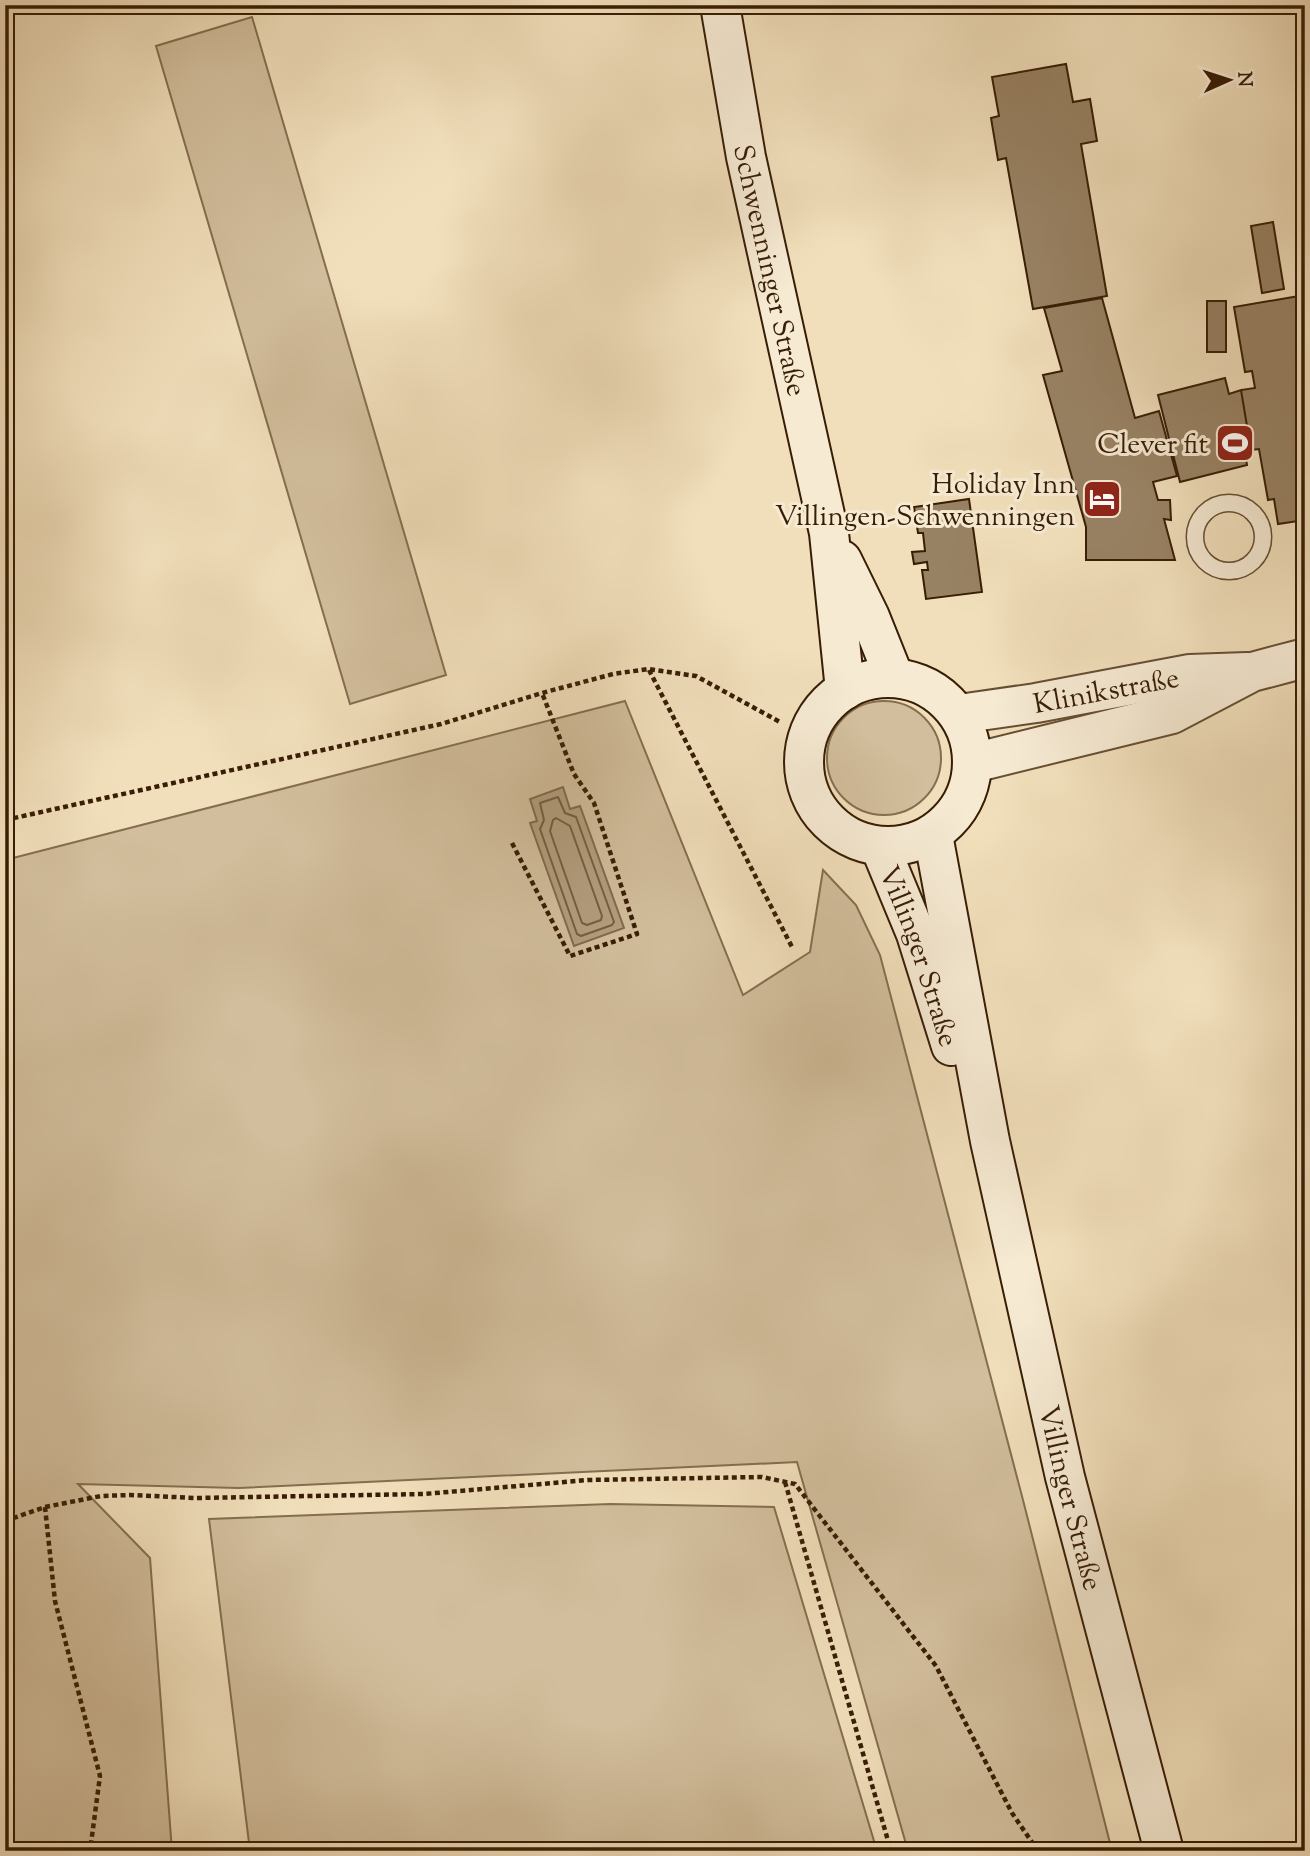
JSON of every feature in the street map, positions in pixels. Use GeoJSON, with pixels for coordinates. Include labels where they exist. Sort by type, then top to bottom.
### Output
{"type":"FeatureCollection","features":[{"type":"Feature","properties":{"kind":"main road","name":"Schwenninger Straße"},"geometry":{"type":"LineString","coordinates":[[720,5],[746,157],[829,533],[845,690]]}},
{"type":"Feature","properties":{"kind":"main road","name":"Schwenninger Straße"},"geometry":{"type":"LineString","coordinates":[[829,533],[870,617],[894,677]]}},
{"type":"Feature","properties":{"kind":"main road","name":"Klinikstraße"},"geometry":{"type":"LineString","coordinates":[[973,763],[1172,714],[1252,672],[1305,658]]}},
{"type":"Feature","properties":{"kind":"main road","name":"Klinikstraße"},"geometry":{"type":"LineString","coordinates":[[959,714],[1036,703],[1189,674],[1252,672]]}},
{"type":"Feature","properties":{"kind":"main road"},"geometry":{"type":"LineString","coordinates":[[894,677],[919,683],[941,696],[959,714],[969,738],[973,763],[968,791],[954,816],[933,835],[880,847],[855,840],[832,826],[816,806],[806,781],[804,755],[810,729],[824,706],[845,690],[894,677]]}},
{"type":"Feature","properties":{"kind":"main road","name":"Villinger Straße"},"geometry":{"type":"LineString","coordinates":[[933,835],[990,1141],[1065,1477],[1164,1851]]}},
{"type":"Feature","properties":{"kind":"main road","name":"Villinger Straße"},"geometry":{"type":"LineString","coordinates":[[880,847],[916,934],[954,1054],[990,1141]]}},
{"type":"Feature","properties":{"kind":"lane"},"geometry":{"type":"LineString","coordinates":[[1228,503],[1238,504],[1256,516],[1261,526],[1261,548],[1247,566],[1226,571],[1215,568],[1205,562],[1199,552],[1196,530],[1207,511],[1228,503]]}},
{"type":"Feature","properties":{"kind":"path"},"geometry":{"type":"LineString","coordinates":[[648,669],[792,947]]}},
{"type":"Feature","properties":{"kind":"path"},"geometry":{"type":"LineString","coordinates":[[5,820],[441,724],[613,674],[648,669],[696,676],[780,722]]}},
{"type":"Feature","properties":{"kind":"path"},"geometry":{"type":"LineString","coordinates":[[512,843],[570,956],[637,934],[594,803],[574,774],[542,693]]}},
{"type":"Feature","properties":{"kind":"path"},"geometry":{"type":"LineString","coordinates":[[5,1521],[45,1507],[101,1496],[130,1494],[196,1498],[424,1494],[588,1480],[748,1477],[795,1483],[936,1667],[1012,1813],[1038,1851]]}},
{"type":"Feature","properties":{"kind":"path"},"geometry":{"type":"LineString","coordinates":[[785,1482],[891,1851]]}},
{"type":"Feature","properties":{"kind":"path"},"geometry":{"type":"LineString","coordinates":[[45,1507],[55,1601],[100,1776],[90,1851]]}},
{"type":"Feature","properties":{"kind":"shaded area"},"geometry":{"type":"Polygon","coordinates":[[[252,17],[446,675],[350,704],[156,46],[252,17]]]}},
{"type":"Feature","properties":{"kind":"shaded area"},"geometry":{"type":"Polygon","coordinates":[[[625,701],[743,995],[810,952],[823,870],[856,905],[880,955],[1112,1851],[908,1851],[797,1462],[239,1488],[78,1484],[150,1558],[172,1851],[5,1851],[5,860],[625,701]]]}},
{"type":"Feature","properties":{"kind":"shaded area"},"geometry":{"type":"Polygon","coordinates":[[[884,701],[906,706],[924,718],[936,736],[941,758],[936,780],[924,798],[906,810],[884,815],[862,810],[844,798],[832,780],[827,758],[832,736],[844,718],[862,706],[884,701]]]}},
{"type":"Feature","properties":{"kind":"shaded area"},"geometry":{"type":"Polygon","coordinates":[[[610,1504],[774,1507],[877,1851],[250,1851],[209,1519],[610,1504]]]}},
{"type":"Feature","properties":{"kind":"water"},"geometry":{"type":"Polygon","coordinates":[[[563,787],[570,809],[580,806],[624,928],[574,946],[530,823],[537,821],[530,799],[563,787]]]}},
{"type":"Feature","properties":{"kind":"building"},"geometry":{"type":"Polygon","coordinates":[[[1066,64],[1073,102],[1090,99],[1097,141],[1081,144],[1107,296],[1033,309],[1006,158],[998,160],[991,118],[999,116],[992,77],[1066,64]]]}},
{"type":"Feature","properties":{"kind":"building"},"geometry":{"type":"Polygon","coordinates":[[[1273,222],[1284,289],[1262,293],[1251,226],[1273,222]]]}},
{"type":"Feature","properties":{"kind":"building"},"geometry":{"type":"Polygon","coordinates":[[[1305,295],[1305,520],[1278,524],[1274,499],[1268,500],[1259,449],[1251,450],[1241,390],[1255,388],[1252,371],[1245,372],[1234,307],[1305,295]]]}},
{"type":"Feature","properties":{"kind":"building"},"geometry":{"type":"Polygon","coordinates":[[[1102,298],[1135,418],[1159,411],[1177,476],[1153,482],[1158,500],[1170,500],[1171,520],[1164,519],[1175,560],[1086,560],[1086,527],[1043,375],[1062,371],[1044,308],[1102,298]]]}},
{"type":"Feature","properties":{"kind":"building"},"geometry":{"type":"Polygon","coordinates":[[[1207,301],[1226,301],[1226,352],[1207,352],[1207,301]]]}},
{"type":"Feature","properties":{"kind":"building"},"geometry":{"type":"Polygon","coordinates":[[[1225,378],[1229,394],[1241,390],[1251,450],[1245,452],[1247,465],[1180,482],[1158,395],[1225,378]]]}},
{"type":"Feature","properties":{"kind":"building"},"geometry":{"type":"Polygon","coordinates":[[[969,499],[982,592],[926,599],[922,570],[928,570],[927,562],[914,564],[912,552],[925,551],[923,533],[918,533],[914,507],[969,499]]]}},
{"type":"Feature","properties":{"kind":"place","name":"Clever fit"},"geometry":{"type":"Point","coordinates":[1235,443]}},
{"type":"Feature","properties":{"kind":"place","name":"Holiday Inn Villingen-Schwenningen"},"geometry":{"type":"Point","coordinates":[1102,499]}}]}
